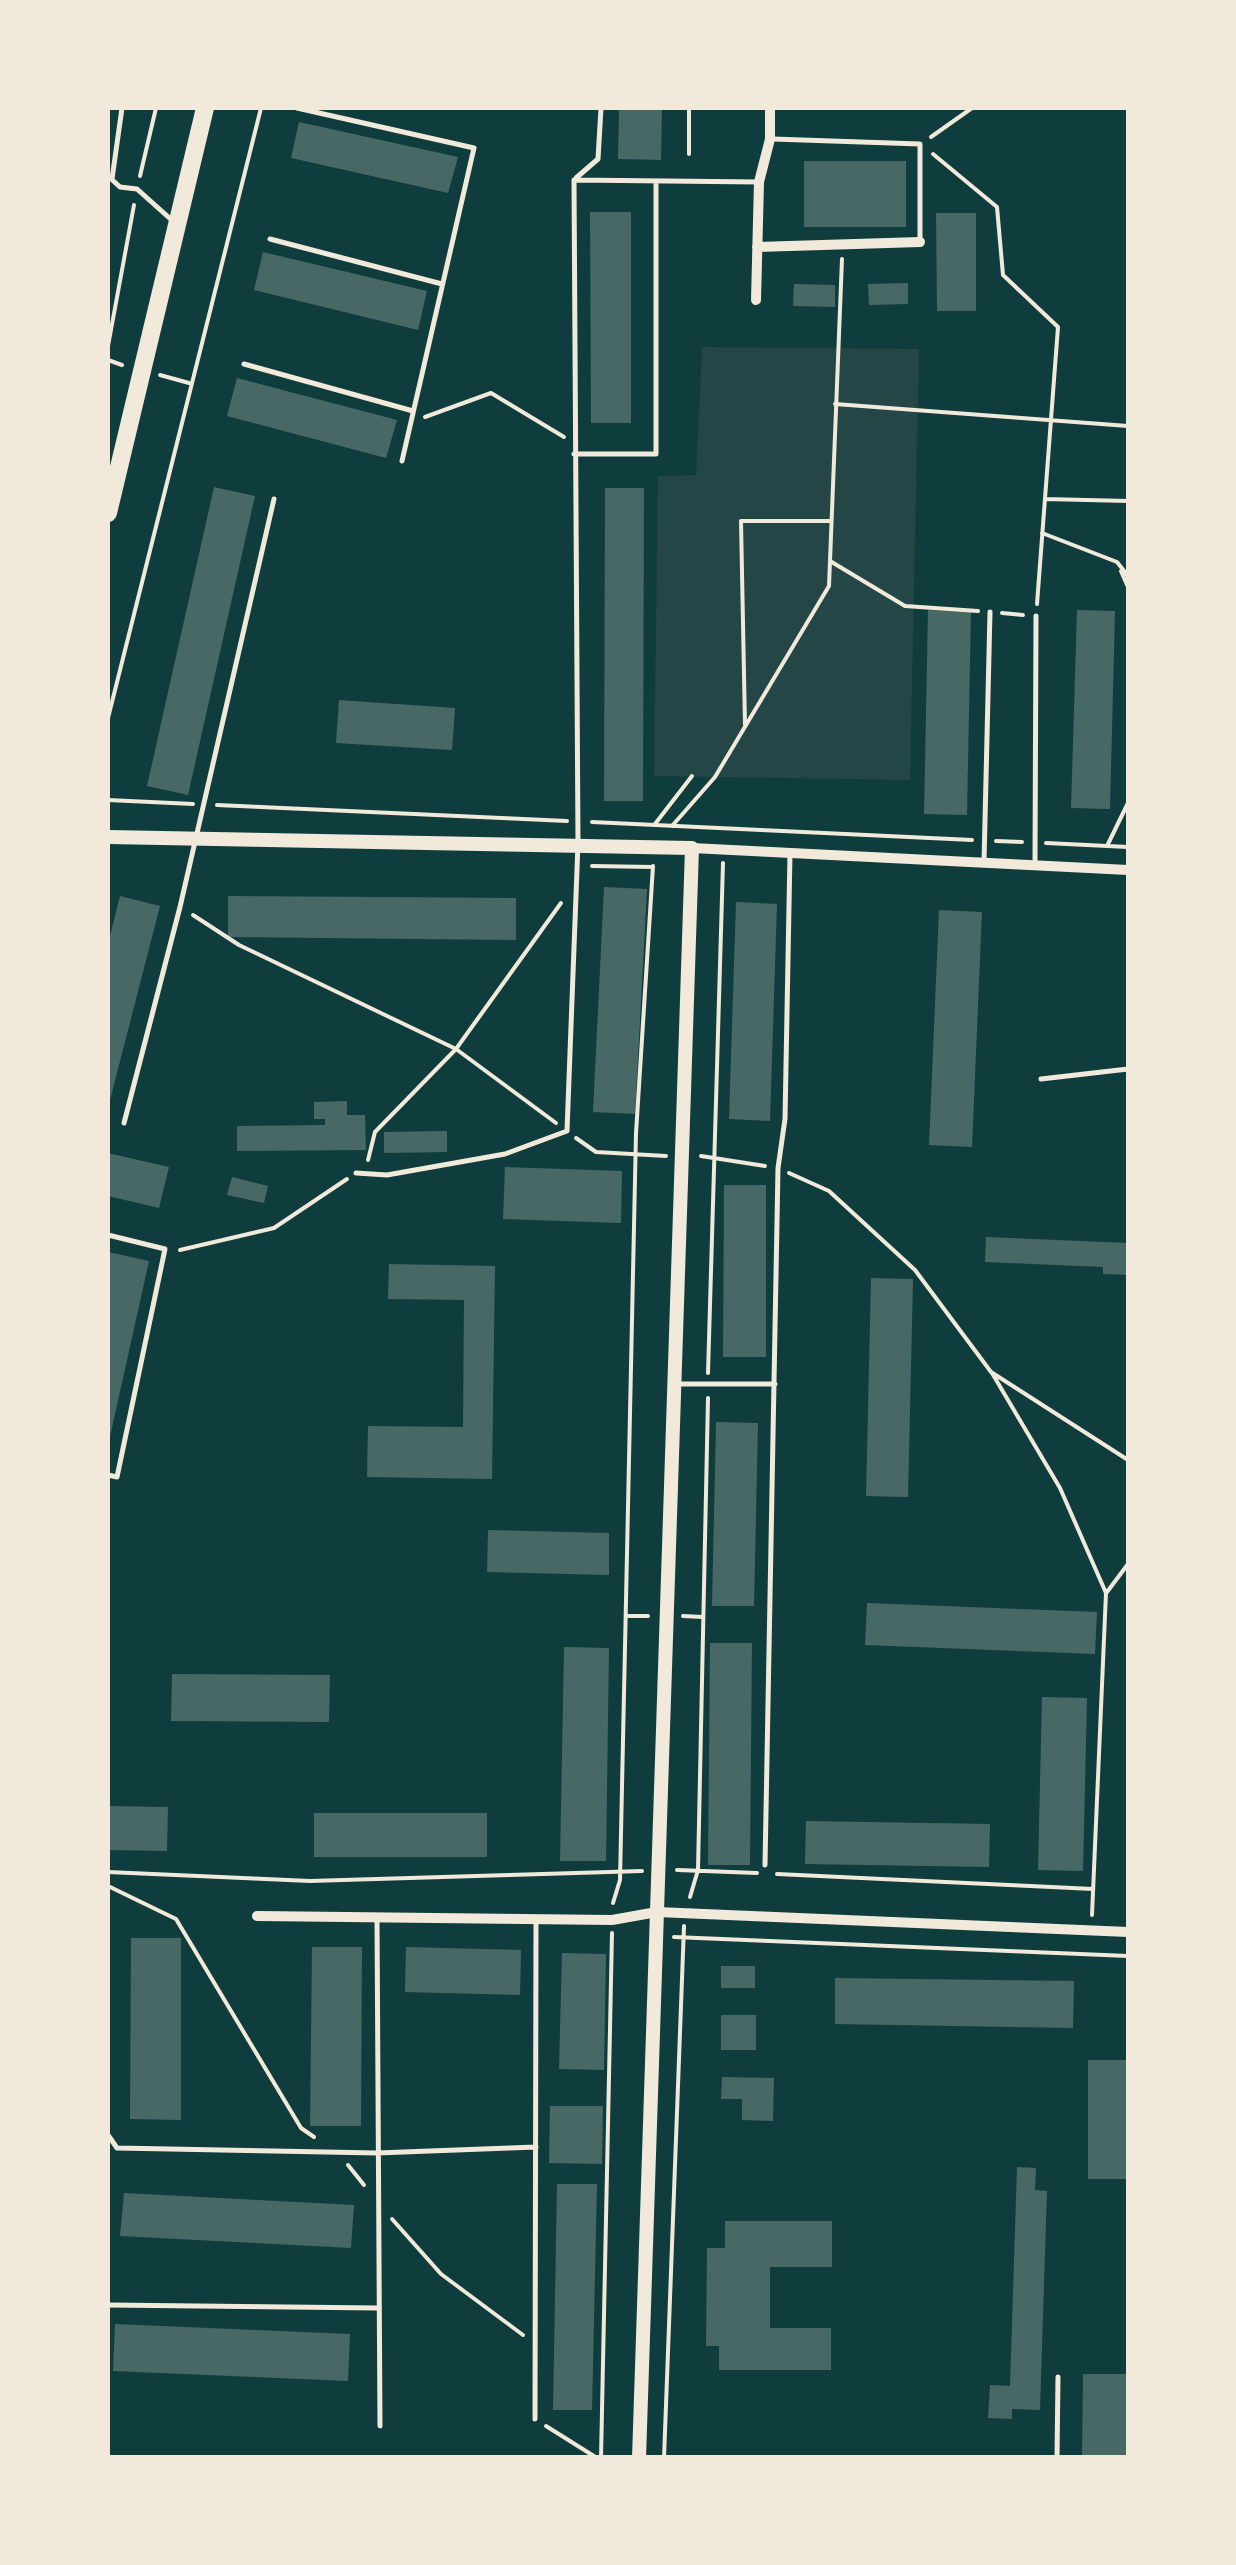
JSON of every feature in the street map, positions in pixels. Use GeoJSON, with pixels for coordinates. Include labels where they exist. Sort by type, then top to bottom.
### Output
{"type":"FeatureCollection","features":[{"type":"Feature","properties":{"kind":"main road"},"geometry":{"type":"LineString","coordinates":[[108,513],[205,108]]}},
{"type":"Feature","properties":{"kind":"street"},"geometry":{"type":"LineString","coordinates":[[756,300],[758,182],[770,139],[770,108]]}},
{"type":"Feature","properties":{"kind":"street"},"geometry":{"type":"LineString","coordinates":[[757,246],[920,242]]}},
{"type":"Feature","properties":{"kind":"street"},"geometry":{"type":"LineString","coordinates":[[108,836],[578,843],[1128,870]]}},
{"type":"Feature","properties":{"kind":"street"},"geometry":{"type":"LineString","coordinates":[[640,2458],[692,848]]}},
{"type":"Feature","properties":{"kind":"street"},"geometry":{"type":"LineString","coordinates":[[257,1916],[612,1920],[657,1912],[685,1912],[1128,1932]]}},
{"type":"Feature","properties":{"kind":"lane"},"geometry":{"type":"LineString","coordinates":[[122,108],[110,178],[120,188],[136,189],[177,224]]}},
{"type":"Feature","properties":{"kind":"lane"},"geometry":{"type":"LineString","coordinates":[[297,108],[474,148],[402,461]]}},
{"type":"Feature","properties":{"kind":"lane"},"geometry":{"type":"LineString","coordinates":[[346,119],[349,108]]}},
{"type":"Feature","properties":{"kind":"lane"},"geometry":{"type":"LineString","coordinates":[[356,1173],[387,1174],[505,1154],[567,1131],[578,843],[574,180],[598,159],[601,108]]}},
{"type":"Feature","properties":{"kind":"lane"},"geometry":{"type":"LineString","coordinates":[[770,139],[920,144],[920,242]]}},
{"type":"Feature","properties":{"kind":"lane"},"geometry":{"type":"LineString","coordinates":[[574,180],[758,182]]}},
{"type":"Feature","properties":{"kind":"lane"},"geometry":{"type":"LineString","coordinates":[[574,454],[656,454],[656,182]]}},
{"type":"Feature","properties":{"kind":"lane"},"geometry":{"type":"LineString","coordinates":[[270,240],[442,284]]}},
{"type":"Feature","properties":{"kind":"lane"},"geometry":{"type":"LineString","coordinates":[[244,364],[413,411]]}},
{"type":"Feature","properties":{"kind":"lane"},"geometry":{"type":"LineString","coordinates":[[124,1123],[180,907],[274,499]]}},
{"type":"Feature","properties":{"kind":"lane"},"geometry":{"type":"LineString","coordinates":[[984,862],[990,612]]}},
{"type":"Feature","properties":{"kind":"lane"},"geometry":{"type":"LineString","coordinates":[[1035,865],[1036,616]]}},
{"type":"Feature","properties":{"kind":"lane"},"geometry":{"type":"LineString","coordinates":[[765,1864],[778,1168],[785,1119],[790,853]]}},
{"type":"Feature","properties":{"kind":"lane"},"geometry":{"type":"LineString","coordinates":[[1042,1079],[1128,1070]]}},
{"type":"Feature","properties":{"kind":"lane"},"geometry":{"type":"LineString","coordinates":[[108,1236],[165,1248],[117,1477],[108,1475]]}},
{"type":"Feature","properties":{"kind":"lane"},"geometry":{"type":"LineString","coordinates":[[675,1384],[774,1384]]}},
{"type":"Feature","properties":{"kind":"lane"},"geometry":{"type":"LineString","coordinates":[[377,1919],[380,2426]]}},
{"type":"Feature","properties":{"kind":"lane"},"geometry":{"type":"LineString","coordinates":[[534,2420],[536,1920]]}},
{"type":"Feature","properties":{"kind":"lane"},"geometry":{"type":"LineString","coordinates":[[108,2135],[117,2148],[376,2153],[536,2147]]}},
{"type":"Feature","properties":{"kind":"lane"},"geometry":{"type":"LineString","coordinates":[[108,2305],[378,2308]]}},
{"type":"Feature","properties":{"kind":"lane"},"geometry":{"type":"LineString","coordinates":[[1057,2458],[1058,2378]]}},
{"type":"Feature","properties":{"kind":"path"},"geometry":{"type":"LineString","coordinates":[[108,346],[136,189],[156,108]]}},
{"type":"Feature","properties":{"kind":"path"},"geometry":{"type":"LineString","coordinates":[[108,718],[261,108]]}},
{"type":"Feature","properties":{"kind":"path"},"geometry":{"type":"LineString","coordinates":[[688,154],[689,108]]}},
{"type":"Feature","properties":{"kind":"path"},"geometry":{"type":"LineString","coordinates":[[830,561],[905,606],[1036,616],[1058,327],[1002,275],[997,207],[920,144],[972,108]]}},
{"type":"Feature","properties":{"kind":"path"},"geometry":{"type":"LineString","coordinates":[[672,826],[714,777],[829,586],[844,244]]}},
{"type":"Feature","properties":{"kind":"path"},"geometry":{"type":"LineString","coordinates":[[411,422],[492,393],[574,443]]}},
{"type":"Feature","properties":{"kind":"path"},"geometry":{"type":"LineString","coordinates":[[834,404],[1128,426]]}},
{"type":"Feature","properties":{"kind":"path"},"geometry":{"type":"LineString","coordinates":[[1045,499],[1128,501]]}},
{"type":"Feature","properties":{"kind":"path"},"geometry":{"type":"LineString","coordinates":[[745,725],[740,520],[831,520]]}},
{"type":"Feature","properties":{"kind":"path"},"geometry":{"type":"LineString","coordinates":[[1042,533],[1116,562],[1128,576]]}},
{"type":"Feature","properties":{"kind":"path"},"geometry":{"type":"LineString","coordinates":[[1116,562],[1128,587]]}},
{"type":"Feature","properties":{"kind":"path"},"geometry":{"type":"LineString","coordinates":[[654,825],[692,776]]}},
{"type":"Feature","properties":{"kind":"path"},"geometry":{"type":"LineString","coordinates":[[108,800],[1128,847]]}},
{"type":"Feature","properties":{"kind":"path"},"geometry":{"type":"LineString","coordinates":[[1107,846],[1128,803]]}},
{"type":"Feature","properties":{"kind":"path"},"geometry":{"type":"LineString","coordinates":[[664,2458],[685,1912],[698,1870],[724,828]]}},
{"type":"Feature","properties":{"kind":"path"},"geometry":{"type":"LineString","coordinates":[[534,2420],[599,2458],[612,1920],[613,1894],[620,1871],[636,1156],[654,848]]}},
{"type":"Feature","properties":{"kind":"path"},"geometry":{"type":"LineString","coordinates":[[165,1248],[190,1251],[274,1228],[367,1166],[375,1132],[456,1049],[576,882]]}},
{"type":"Feature","properties":{"kind":"path"},"geometry":{"type":"LineString","coordinates":[[180,907],[239,945],[456,1049],[596,1152],[714,1156],[778,1168],[829,1190],[915,1270],[991,1372],[1060,1488],[1106,1594],[1091,1930]]}},
{"type":"Feature","properties":{"kind":"path"},"geometry":{"type":"LineString","coordinates":[[991,1372],[1128,1460]]}},
{"type":"Feature","properties":{"kind":"path"},"geometry":{"type":"LineString","coordinates":[[1106,1594],[1128,1564]]}},
{"type":"Feature","properties":{"kind":"path"},"geometry":{"type":"LineString","coordinates":[[108,1872],[310,1881],[659,1870],[757,1873]]}},
{"type":"Feature","properties":{"kind":"path"},"geometry":{"type":"LineString","coordinates":[[777,1874],[1093,1889]]}},
{"type":"Feature","properties":{"kind":"path"},"geometry":{"type":"LineString","coordinates":[[108,1886],[176,1919],[301,2128],[337,2152],[441,2274],[535,2344]]}},
{"type":"Feature","properties":{"kind":"path"},"geometry":{"type":"LineString","coordinates":[[612,1936],[1128,1956]]}},
{"type":"Feature","properties":{"kind":"shaded area"},"geometry":{"type":"Polygon","coordinates":[[[702,347],[919,349],[910,780],[654,776],[658,476],[696,475],[702,347]]]}},
{"type":"Feature","properties":{"kind":"building"},"geometry":{"type":"Polygon","coordinates":[[[619,108],[662,108],[661,160],[618,159],[619,108]]]}},
{"type":"Feature","properties":{"kind":"building"},"geometry":{"type":"Polygon","coordinates":[[[299,122],[458,157],[448,193],[291,158],[299,122]]]}},
{"type":"Feature","properties":{"kind":"building"},"geometry":{"type":"Polygon","coordinates":[[[804,161],[906,161],[906,227],[804,227],[804,161]]]}},
{"type":"Feature","properties":{"kind":"building"},"geometry":{"type":"Polygon","coordinates":[[[590,212],[631,212],[631,423],[591,423],[590,212]]]}},
{"type":"Feature","properties":{"kind":"building"},"geometry":{"type":"Polygon","coordinates":[[[936,213],[976,213],[976,311],[937,311],[936,213]]]}},
{"type":"Feature","properties":{"kind":"building"},"geometry":{"type":"Polygon","coordinates":[[[263,252],[427,291],[418,330],[254,290],[263,252]]]}},
{"type":"Feature","properties":{"kind":"building"},"geometry":{"type":"Polygon","coordinates":[[[908,283],[908,304],[869,305],[868,284],[908,283]]]}},
{"type":"Feature","properties":{"kind":"building"},"geometry":{"type":"Polygon","coordinates":[[[794,284],[835,285],[835,307],[793,306],[794,284]]]}},
{"type":"Feature","properties":{"kind":"building"},"geometry":{"type":"Polygon","coordinates":[[[237,378],[397,420],[386,458],[227,416],[237,378]]]}},
{"type":"Feature","properties":{"kind":"building"},"geometry":{"type":"Polygon","coordinates":[[[214,487],[255,496],[188,795],[147,786],[214,487]]]}},
{"type":"Feature","properties":{"kind":"building"},"geometry":{"type":"Polygon","coordinates":[[[605,488],[644,488],[643,801],[604,801],[605,488]]]}},
{"type":"Feature","properties":{"kind":"building"},"geometry":{"type":"Polygon","coordinates":[[[928,610],[971,611],[967,815],[924,814],[928,610]]]}},
{"type":"Feature","properties":{"kind":"building"},"geometry":{"type":"Polygon","coordinates":[[[1077,610],[1115,611],[1110,809],[1071,808],[1077,610]]]}},
{"type":"Feature","properties":{"kind":"building"},"geometry":{"type":"Polygon","coordinates":[[[339,700],[455,708],[452,750],[336,743],[339,700]]]}},
{"type":"Feature","properties":{"kind":"building"},"geometry":{"type":"Polygon","coordinates":[[[604,887],[647,889],[635,1114],[593,1112],[604,887]]]}},
{"type":"Feature","properties":{"kind":"building"},"geometry":{"type":"Polygon","coordinates":[[[120,896],[160,906],[109,1104],[108,944],[120,896]]]}},
{"type":"Feature","properties":{"kind":"building"},"geometry":{"type":"Polygon","coordinates":[[[228,896],[516,898],[516,940],[228,937],[228,896]]]}},
{"type":"Feature","properties":{"kind":"building"},"geometry":{"type":"Polygon","coordinates":[[[736,902],[777,904],[770,1121],[729,1119],[736,902]]]}},
{"type":"Feature","properties":{"kind":"building"},"geometry":{"type":"Polygon","coordinates":[[[939,910],[982,912],[972,1147],[929,1145],[939,910]]]}},
{"type":"Feature","properties":{"kind":"building"},"geometry":{"type":"Polygon","coordinates":[[[347,1101],[347,1115],[365,1115],[366,1150],[237,1151],[237,1126],[325,1125],[325,1119],[314,1119],[314,1102],[347,1101]]]}},
{"type":"Feature","properties":{"kind":"building"},"geometry":{"type":"Polygon","coordinates":[[[447,1131],[447,1152],[384,1153],[384,1132],[447,1131]]]}},
{"type":"Feature","properties":{"kind":"building"},"geometry":{"type":"Polygon","coordinates":[[[108,1153],[169,1167],[159,1208],[108,1196],[108,1153]]]}},
{"type":"Feature","properties":{"kind":"building"},"geometry":{"type":"Polygon","coordinates":[[[505,1167],[622,1171],[621,1223],[503,1219],[505,1167]]]}},
{"type":"Feature","properties":{"kind":"building"},"geometry":{"type":"Polygon","coordinates":[[[232,1177],[268,1186],[264,1203],[227,1195],[232,1177]]]}},
{"type":"Feature","properties":{"kind":"building"},"geometry":{"type":"Polygon","coordinates":[[[724,1185],[766,1185],[766,1357],[723,1357],[724,1185]]]}},
{"type":"Feature","properties":{"kind":"building"},"geometry":{"type":"Polygon","coordinates":[[[986,1237],[1128,1243],[1128,1275],[1103,1274],[1103,1267],[985,1262],[986,1237]]]}},
{"type":"Feature","properties":{"kind":"building"},"geometry":{"type":"Polygon","coordinates":[[[108,1252],[149,1261],[109,1441],[108,1441],[108,1252]]]}},
{"type":"Feature","properties":{"kind":"building"},"geometry":{"type":"Polygon","coordinates":[[[389,1264],[495,1266],[492,1479],[367,1477],[368,1426],[463,1427],[464,1300],[388,1299],[389,1264]]]}},
{"type":"Feature","properties":{"kind":"building"},"geometry":{"type":"Polygon","coordinates":[[[871,1278],[913,1279],[908,1497],[866,1496],[871,1278]]]}},
{"type":"Feature","properties":{"kind":"building"},"geometry":{"type":"Polygon","coordinates":[[[716,1422],[758,1423],[754,1606],[712,1606],[716,1422]]]}},
{"type":"Feature","properties":{"kind":"building"},"geometry":{"type":"Polygon","coordinates":[[[488,1530],[609,1533],[609,1575],[487,1572],[488,1530]]]}},
{"type":"Feature","properties":{"kind":"building"},"geometry":{"type":"Polygon","coordinates":[[[867,1603],[1097,1612],[1095,1654],[865,1645],[867,1603]]]}},
{"type":"Feature","properties":{"kind":"building"},"geometry":{"type":"Polygon","coordinates":[[[710,1643],[752,1643],[750,1865],[708,1865],[710,1643]]]}},
{"type":"Feature","properties":{"kind":"building"},"geometry":{"type":"Polygon","coordinates":[[[564,1647],[609,1648],[606,1861],[560,1861],[564,1647]]]}},
{"type":"Feature","properties":{"kind":"building"},"geometry":{"type":"Polygon","coordinates":[[[172,1674],[330,1675],[329,1722],[171,1721],[172,1674]]]}},
{"type":"Feature","properties":{"kind":"building"},"geometry":{"type":"Polygon","coordinates":[[[1042,1697],[1087,1698],[1083,1871],[1038,1870],[1042,1697]]]}},
{"type":"Feature","properties":{"kind":"building"},"geometry":{"type":"Polygon","coordinates":[[[108,1806],[168,1807],[167,1851],[108,1850],[108,1806]]]}},
{"type":"Feature","properties":{"kind":"building"},"geometry":{"type":"Polygon","coordinates":[[[314,1813],[487,1813],[487,1857],[314,1857],[314,1813]]]}},
{"type":"Feature","properties":{"kind":"building"},"geometry":{"type":"Polygon","coordinates":[[[806,1821],[990,1824],[989,1867],[805,1864],[806,1821]]]}},
{"type":"Feature","properties":{"kind":"building"},"geometry":{"type":"Polygon","coordinates":[[[131,1938],[181,1938],[181,2120],[130,2119],[131,1938]]]}},
{"type":"Feature","properties":{"kind":"building"},"geometry":{"type":"Polygon","coordinates":[[[312,1947],[362,1947],[361,2126],[310,2126],[312,1947]]]}},
{"type":"Feature","properties":{"kind":"building"},"geometry":{"type":"Polygon","coordinates":[[[406,1947],[521,1950],[520,1995],[405,1992],[406,1947]]]}},
{"type":"Feature","properties":{"kind":"building"},"geometry":{"type":"Polygon","coordinates":[[[562,1953],[606,1954],[604,2070],[559,2069],[562,1953]]]}},
{"type":"Feature","properties":{"kind":"building"},"geometry":{"type":"Polygon","coordinates":[[[721,1966],[755,1966],[755,1988],[721,1988],[721,1966]]]}},
{"type":"Feature","properties":{"kind":"building"},"geometry":{"type":"Polygon","coordinates":[[[835,1978],[1074,1981],[1073,2028],[835,2024],[835,1978]]]}},
{"type":"Feature","properties":{"kind":"building"},"geometry":{"type":"Polygon","coordinates":[[[721,2015],[756,2015],[756,2050],[721,2050],[721,2015]]]}},
{"type":"Feature","properties":{"kind":"building"},"geometry":{"type":"Polygon","coordinates":[[[1088,2060],[1128,2060],[1128,2179],[1088,2179],[1088,2060]]]}},
{"type":"Feature","properties":{"kind":"building"},"geometry":{"type":"Polygon","coordinates":[[[722,2077],[774,2078],[773,2121],[742,2120],[742,2099],[721,2099],[722,2077]]]}},
{"type":"Feature","properties":{"kind":"building"},"geometry":{"type":"Polygon","coordinates":[[[550,2106],[603,2106],[602,2164],[549,2163],[550,2106]]]}},
{"type":"Feature","properties":{"kind":"building"},"geometry":{"type":"Polygon","coordinates":[[[1017,2167],[1036,2168],[1035,2190],[1047,2191],[1040,2410],[1012,2409],[1012,2419],[988,2418],[990,2385],[1010,2386],[1017,2167]]]}},
{"type":"Feature","properties":{"kind":"building"},"geometry":{"type":"Polygon","coordinates":[[[557,2184],[597,2184],[592,2410],[553,2410],[557,2184]]]}},
{"type":"Feature","properties":{"kind":"building"},"geometry":{"type":"Polygon","coordinates":[[[124,2193],[354,2205],[351,2248],[120,2236],[124,2193]]]}},
{"type":"Feature","properties":{"kind":"building"},"geometry":{"type":"Polygon","coordinates":[[[725,2221],[832,2221],[832,2267],[770,2267],[770,2328],[831,2328],[831,2370],[719,2370],[719,2346],[706,2346],[707,2248],[725,2248],[725,2221]]]}},
{"type":"Feature","properties":{"kind":"building"},"geometry":{"type":"Polygon","coordinates":[[[115,2324],[350,2334],[348,2381],[113,2371],[115,2324]]]}},
{"type":"Feature","properties":{"kind":"building"},"geometry":{"type":"Polygon","coordinates":[[[1083,2374],[1127,2374],[1127,2458],[1082,2458],[1083,2374]]]}}]}
